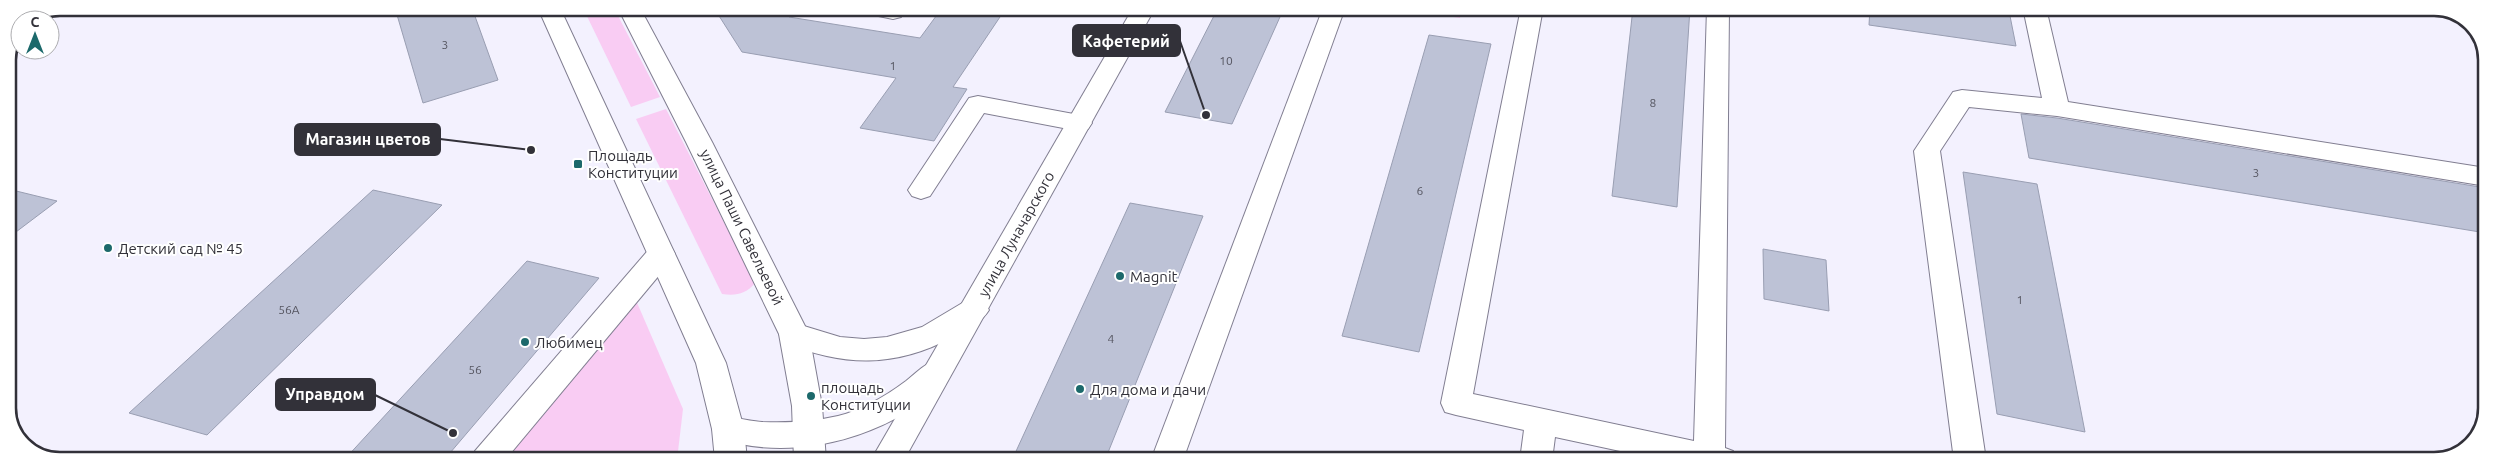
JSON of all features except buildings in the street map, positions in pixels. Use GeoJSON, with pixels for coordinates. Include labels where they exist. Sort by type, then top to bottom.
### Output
{"type":"FeatureCollection","features":[{"type":"Feature","properties":{"kind":"main road"},"geometry":{"type":"LineString","coordinates":[[553,16],[711,363],[728,429],[730,451]]}},
{"type":"Feature","properties":{"kind":"main road","name":"улица Паши Савельевой"},"geometry":{"type":"LineString","coordinates":[[633,16],[699,142],[794,334],[803,374],[810,447]]}},
{"type":"Feature","properties":{"kind":"main road","name":"улица Луначарского"},"geometry":{"type":"LineString","coordinates":[[892,451],[1139,16]]}},
{"type":"Feature","properties":{"kind":"main road"},"geometry":{"type":"LineString","coordinates":[[1170,451],[1331,17]]}},
{"type":"Feature","properties":{"kind":"main road"},"geometry":{"type":"LineString","coordinates":[[1530,17],[1456,403],[1679,452]]}},
{"type":"Feature","properties":{"kind":"main road"},"geometry":{"type":"LineString","coordinates":[[1713,452],[1718,17]]}},
{"type":"Feature","properties":{"kind":"main road"},"geometry":{"type":"LineString","coordinates":[[2036,17],[2057,108]]}},
{"type":"Feature","properties":{"kind":"main road"},"geometry":{"type":"LineString","coordinates":[[1969,452],[1927,151],[1962,98],[2057,108],[2478,176]]}},
{"type":"Feature","properties":{"kind":"main road"},"geometry":{"type":"LineString","coordinates":[[921,190],[978,104],[1079,123]]}},
{"type":"Feature","properties":{"kind":"main road"},"geometry":{"type":"LineString","coordinates":[[493,451],[661,254]]}},
{"type":"Feature","properties":{"kind":"main road"},"geometry":{"type":"LineString","coordinates":[[794,334],[813,343],[836,349],[860,351],[885,349],[910,343],[934,334],[956,323],[974,310]]}},
{"type":"Feature","properties":{"kind":"main road"},"geometry":{"type":"LineString","coordinates":[[728,429],[810,447],[840,428],[878,414],[912,394],[940,370]]}},
{"type":"Feature","properties":{"kind":"main road"},"geometry":{"type":"LineString","coordinates":[[1537,452],[1541,422]]}},
{"type":"Feature","properties":{"kind":"shaded area"},"geometry":{"type":"Polygon","coordinates":[[[587,16],[618,16],[660,97],[631,107],[587,16]]]}},
{"type":"Feature","properties":{"kind":"shaded area"},"geometry":{"type":"Polygon","coordinates":[[[666,109],[755,283],[744,292],[732,295],[722,294],[636,119],[666,109]]]}},
{"type":"Feature","properties":{"kind":"shaded area"},"geometry":{"type":"Polygon","coordinates":[[[635,298],[683,409],[678,451],[513,451],[635,298]]]}},
{"type":"Feature","properties":{"kind":"place","name":"Кафетерий"},"geometry":{"type":"Point","coordinates":[1206,115]}},
{"type":"Feature","properties":{"kind":"place","name":"Магазин цветов"},"geometry":{"type":"Point","coordinates":[531,150]}},
{"type":"Feature","properties":{"kind":"place","name":"Площадь Конституции"},"geometry":{"type":"Point","coordinates":[578,164]}},
{"type":"Feature","properties":{"kind":"place","name":"Детский сад № 45"},"geometry":{"type":"Point","coordinates":[108,248]}},
{"type":"Feature","properties":{"kind":"place","name":"Magnit"},"geometry":{"type":"Point","coordinates":[1120,276]}},
{"type":"Feature","properties":{"kind":"place","name":"Любимец"},"geometry":{"type":"Point","coordinates":[525,342]}},
{"type":"Feature","properties":{"kind":"place","name":"Для дома и дачи"},"geometry":{"type":"Point","coordinates":[1080,389]}},
{"type":"Feature","properties":{"kind":"place","name":"площадь Конституции"},"geometry":{"type":"Point","coordinates":[811,396]}},
{"type":"Feature","properties":{"kind":"place","name":"Управдом"},"geometry":{"type":"Point","coordinates":[453,433]}}]}
